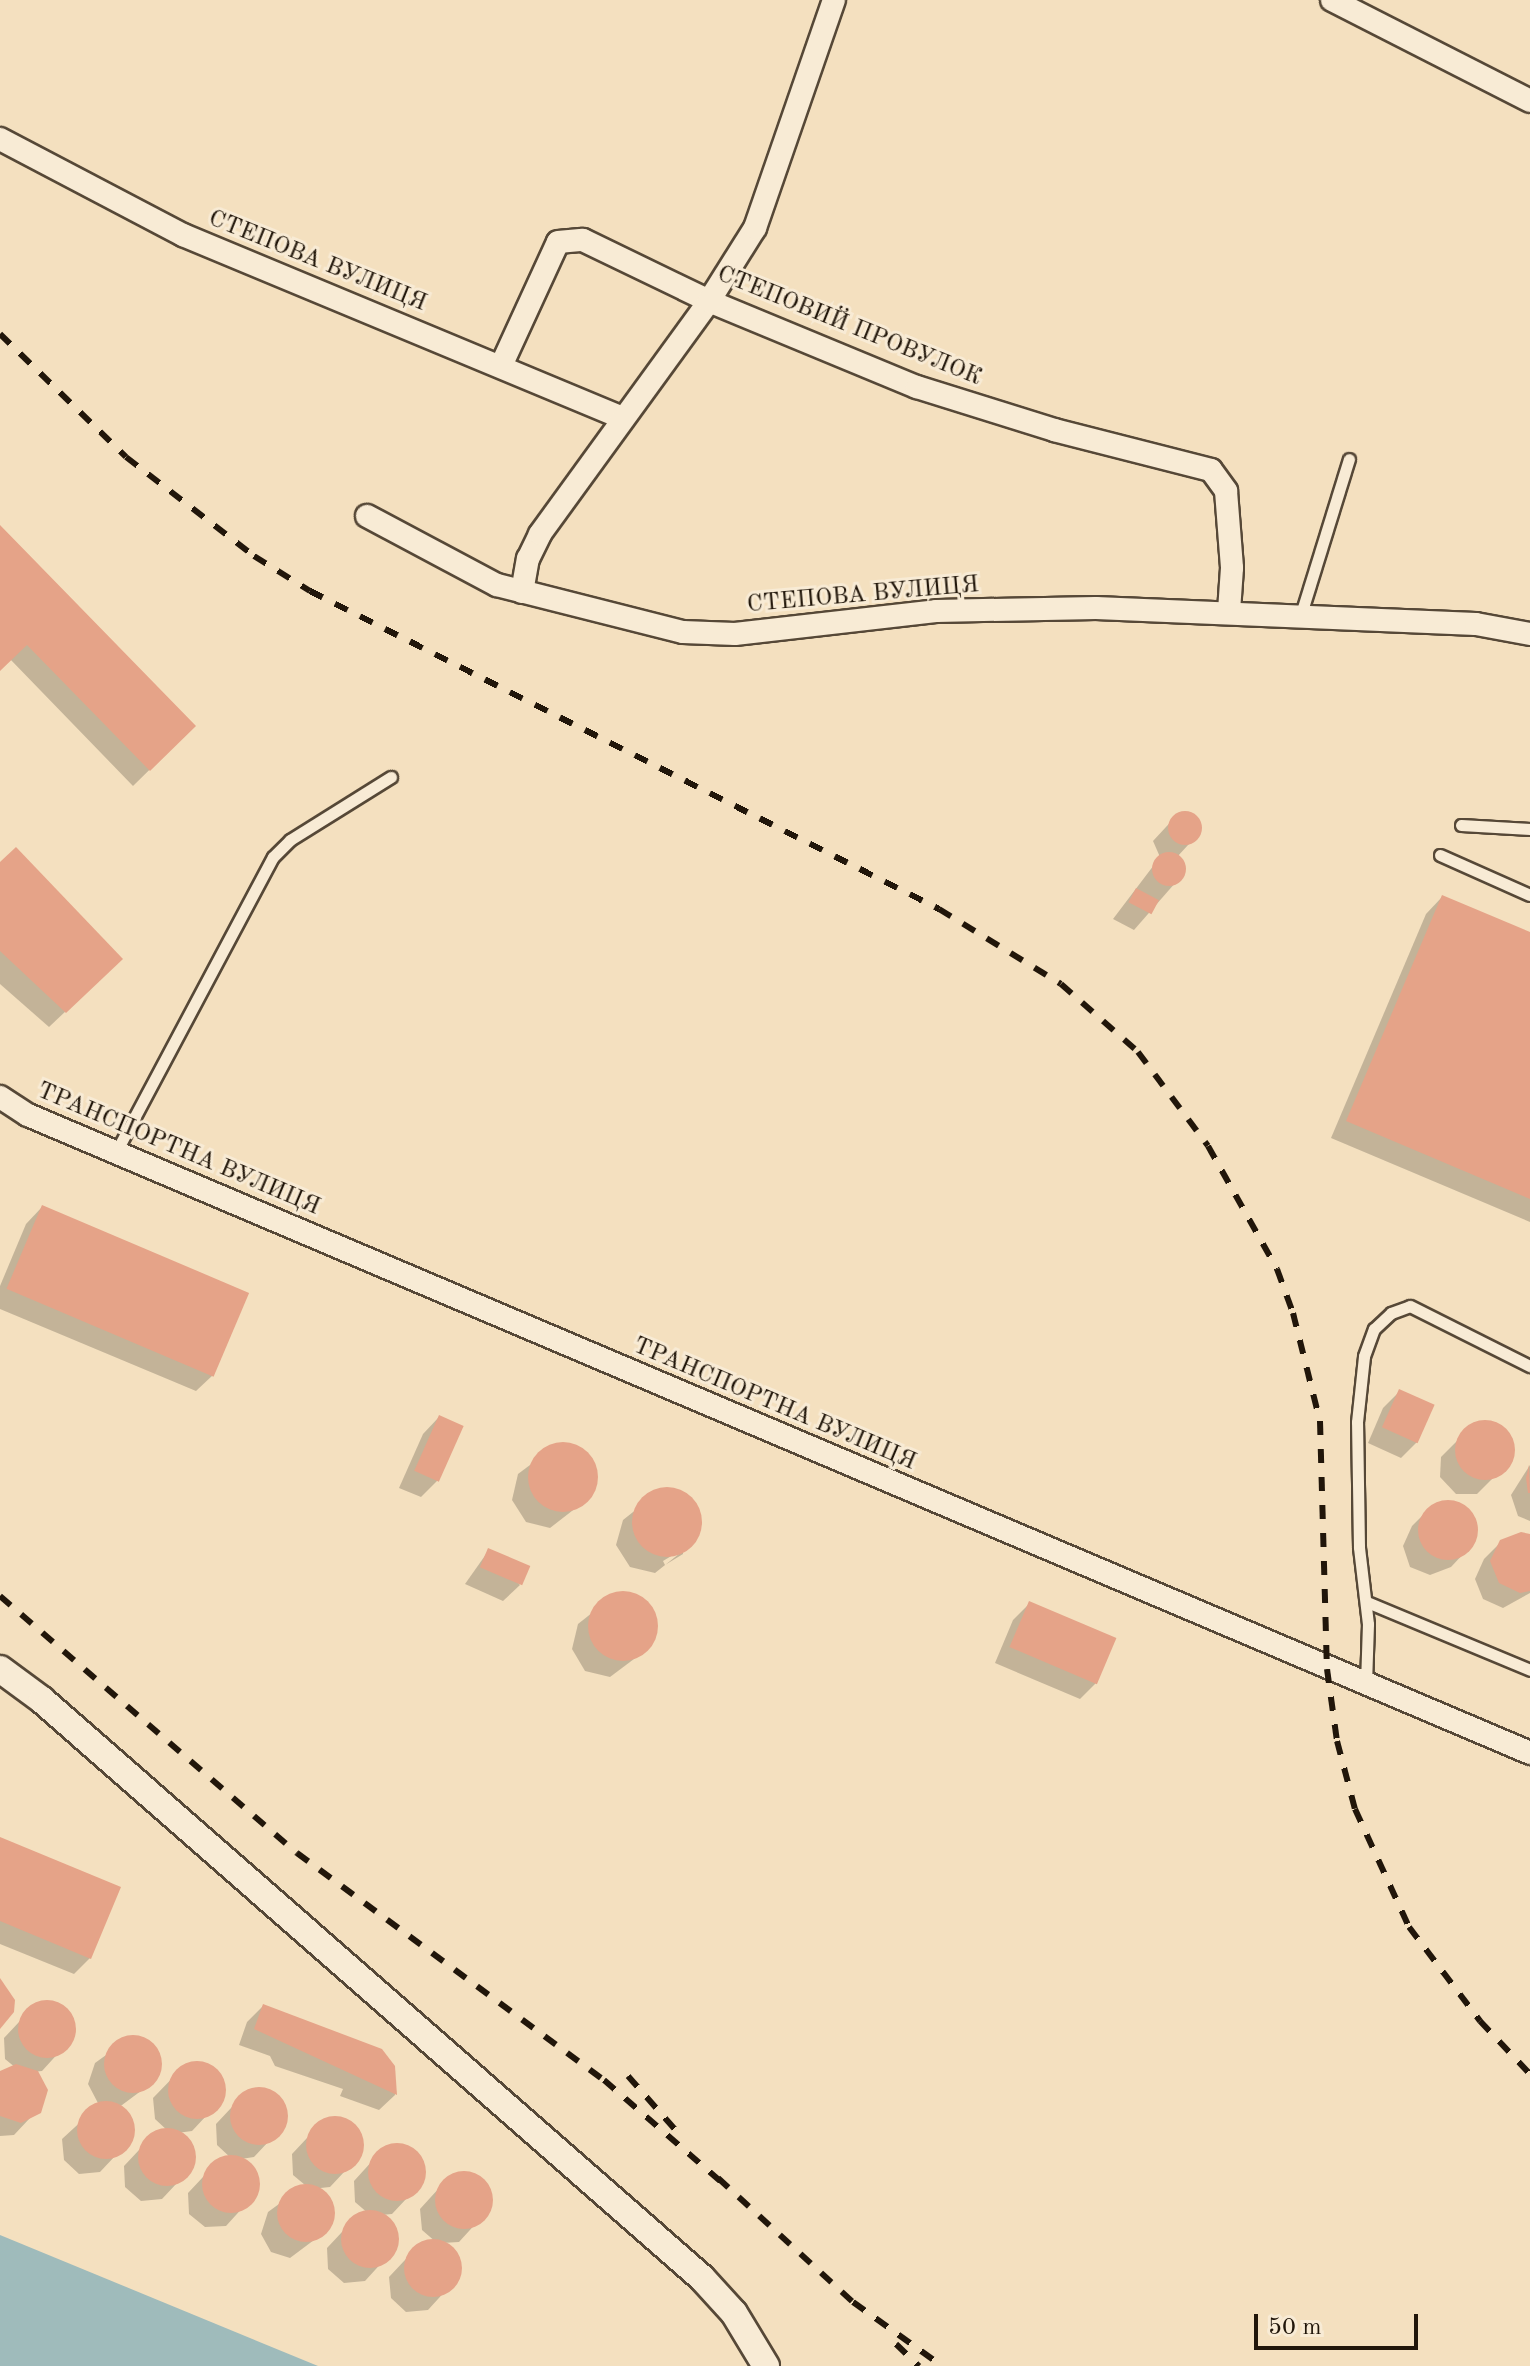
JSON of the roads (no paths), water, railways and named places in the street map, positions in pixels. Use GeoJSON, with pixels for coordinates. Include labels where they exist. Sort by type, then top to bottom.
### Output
{"type":"FeatureCollection","features":[{"type":"Feature","properties":{"kind":"street"},"geometry":{"type":"LineString","coordinates":[[522,592],[540,534],[621,417],[709,301],[755,228],[834,0]]}},
{"type":"Feature","properties":{"kind":"street"},"geometry":{"type":"LineString","coordinates":[[1332,0],[1530,101]]}},
{"type":"Feature","properties":{"kind":"street","name":"СТЕПОВА ВУЛИЦЯ"},"geometry":{"type":"LineString","coordinates":[[0,139],[183,235],[621,417]]}},
{"type":"Feature","properties":{"kind":"street","name":"СТЕПОВИЙ ПРОВУЛОК"},"geometry":{"type":"LineString","coordinates":[[501,366],[558,242],[571,238],[709,301],[917,387],[1054,430],[1211,470],[1226,491],[1232,568],[1229,611]]}},
{"type":"Feature","properties":{"kind":"street","name":"СТЕПОВА ВУЛИЦЯ"},"geometry":{"type":"LineString","coordinates":[[367,516],[454,566],[522,592],[683,632],[735,634],[936,611],[1229,611],[1476,624],[1530,634]]}},
{"type":"Feature","properties":{"kind":"street","name":"ТРАНСПОРТНА ВУЛИЦЯ"},"geometry":{"type":"LineString","coordinates":[[0,1097],[116,1152],[1530,1753]]}},
{"type":"Feature","properties":{"kind":"street"},"geometry":{"type":"LineString","coordinates":[[0,1669],[54,1711],[702,2278],[734,2313],[766,2366]]}},
{"type":"Feature","properties":{"kind":"lane"},"geometry":{"type":"LineString","coordinates":[[1301,614],[1349,459]]}},
{"type":"Feature","properties":{"kind":"lane"},"geometry":{"type":"LineString","coordinates":[[116,1152],[273,857],[290,840],[391,777]]}},
{"type":"Feature","properties":{"kind":"lane"},"geometry":{"type":"LineString","coordinates":[[1461,825],[1530,829]]}},
{"type":"Feature","properties":{"kind":"lane"},"geometry":{"type":"LineString","coordinates":[[1440,855],[1530,895]]}},
{"type":"Feature","properties":{"kind":"lane"},"geometry":{"type":"LineString","coordinates":[[1366,1685],[1367,1602],[1359,1547],[1357,1422],[1364,1356],[1374,1329],[1391,1313],[1410,1306],[1530,1366]]}},
{"type":"Feature","properties":{"kind":"lane"},"geometry":{"type":"LineString","coordinates":[[1367,1602],[1530,1670]]}},
{"type":"Feature","properties":{"kind":"water"},"geometry":{"type":"Polygon","coordinates":[[[0,2235],[318,2366],[0,2366],[0,2235]]]}},
{"type":"Feature","properties":{"kind":"railway"},"geometry":{"type":"LineString","coordinates":[[0,334],[126,457],[254,556],[310,591],[939,909],[1061,984],[1138,1052],[1208,1146],[1277,1269],[1293,1313],[1320,1421],[1327,1669],[1337,1741],[1355,1809],[1409,1927],[1480,2021],[1530,2074]]}},
{"type":"Feature","properties":{"kind":"railway"},"geometry":{"type":"LineString","coordinates":[[0,1596],[297,1853],[604,2080],[725,2185]]}},
{"type":"Feature","properties":{"kind":"railway"},"geometry":{"type":"LineString","coordinates":[[628,2076],[678,2133]]}},
{"type":"Feature","properties":{"kind":"railway"},"geometry":{"type":"LineString","coordinates":[[718,2178],[853,2302],[942,2366]]}},
{"type":"Feature","properties":{"kind":"railway"},"geometry":{"type":"LineString","coordinates":[[896,2344],[919,2366]]}}]}
